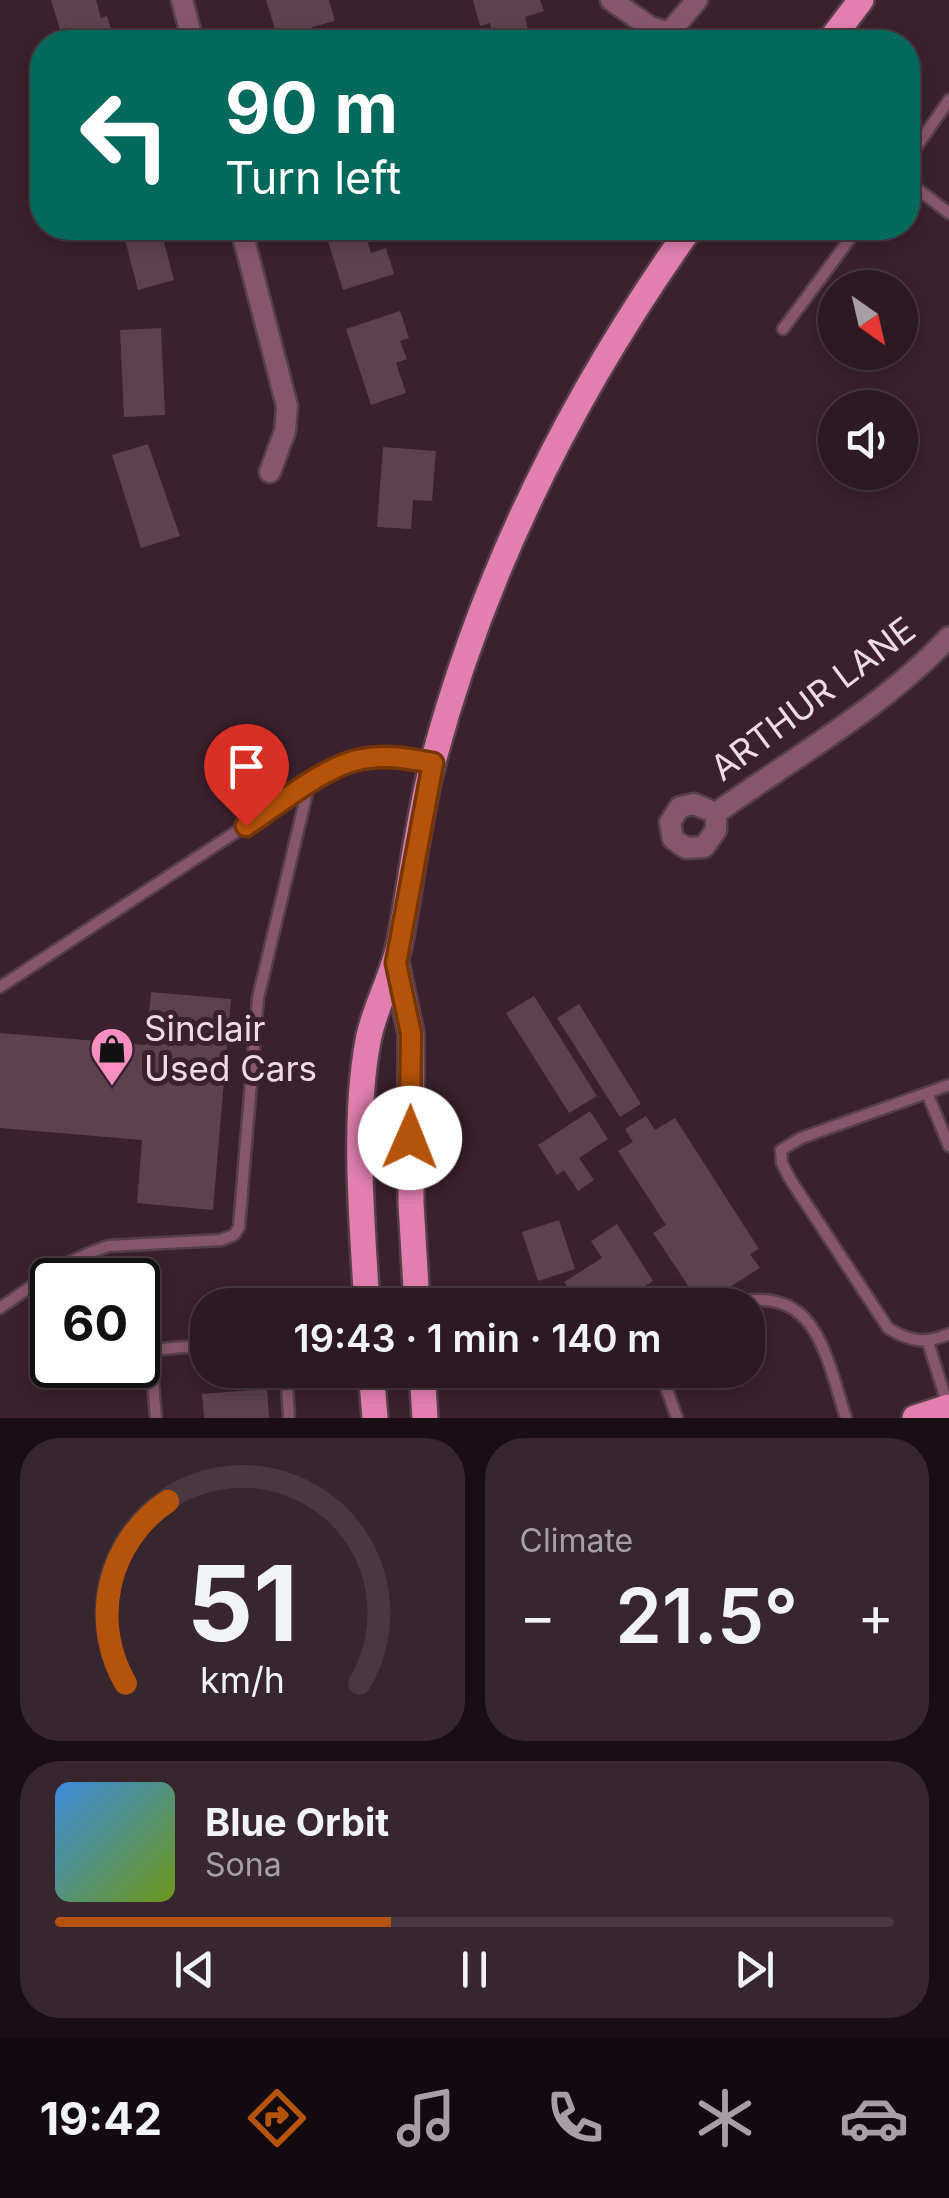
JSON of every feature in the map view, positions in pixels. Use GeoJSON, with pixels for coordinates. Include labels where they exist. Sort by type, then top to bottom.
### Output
{"type":"FeatureCollection","features":[{"type":"Feature","properties":{"kind":"main road"},"geometry":{"type":"LineString","coordinates":[[838,30],[861,0]]}},
{"type":"Feature","properties":{"kind":"main road"},"geometry":{"type":"LineString","coordinates":[[366,1288],[361,1178],[368,1040],[396,963],[433,763],[483,608],[530,499],[576,406],[614,341],[682,240]]}},
{"type":"Feature","properties":{"kind":"main road"},"geometry":{"type":"LineString","coordinates":[[396,963],[411,1034],[411,1186],[417,1288]]}},
{"type":"Feature","properties":{"kind":"main road"},"geometry":{"type":"LineString","coordinates":[[372,1388],[375,1418]]}},
{"type":"Feature","properties":{"kind":"main road"},"geometry":{"type":"LineString","coordinates":[[423,1388],[425,1418]]}},
{"type":"Feature","properties":{"kind":"main road"},"geometry":{"type":"LineString","coordinates":[[915,1418],[949,1407]]}},
{"type":"Feature","properties":{"kind":"street"},"geometry":{"type":"LineString","coordinates":[[182,0],[190,30]]}},
{"type":"Feature","properties":{"kind":"street"},"geometry":{"type":"LineString","coordinates":[[610,0],[660,30]]}},
{"type":"Feature","properties":{"kind":"street"},"geometry":{"type":"LineString","coordinates":[[672,30],[697,0]]}},
{"type":"Feature","properties":{"kind":"street"},"geometry":{"type":"LineString","coordinates":[[243,240],[287,406],[285,430],[270,472]]}},
{"type":"Feature","properties":{"kind":"street","name":"ARTHUR LANE"},"geometry":{"type":"LineString","coordinates":[[716,813],[888,689],[949,637]]}},
{"type":"Feature","properties":{"kind":"lane"},"geometry":{"type":"LineString","coordinates":[[920,145],[944,116],[949,100]]}},
{"type":"Feature","properties":{"kind":"lane"},"geometry":{"type":"LineString","coordinates":[[920,191],[949,213]]}},
{"type":"Feature","properties":{"kind":"lane"},"geometry":{"type":"LineString","coordinates":[[784,329],[849,240]]}},
{"type":"Feature","properties":{"kind":"lane"},"geometry":{"type":"LineString","coordinates":[[0,988],[310,784],[358,759],[389,756],[433,763]]}},
{"type":"Feature","properties":{"kind":"lane"},"geometry":{"type":"LineString","coordinates":[[0,1308],[68,1262],[93,1251],[109,1246],[220,1240],[236,1232],[258,998],[310,784]]}},
{"type":"Feature","properties":{"kind":"lane"},"geometry":{"type":"LineString","coordinates":[[949,1086],[801,1138],[782,1150],[782,1163],[888,1328],[905,1338],[928,1342],[949,1334]]}},
{"type":"Feature","properties":{"kind":"lane"},"geometry":{"type":"LineString","coordinates":[[927,1093],[949,1146]]}},
{"type":"Feature","properties":{"kind":"lane"},"geometry":{"type":"LineString","coordinates":[[765,1298],[800,1312],[820,1340],[846,1418]]}},
{"type":"Feature","properties":{"kind":"lane"},"geometry":{"type":"LineString","coordinates":[[928,1342],[949,1407]]}},
{"type":"Feature","properties":{"kind":"lane"},"geometry":{"type":"LineString","coordinates":[[156,1418],[150,1350],[190,1347]]}},
{"type":"Feature","properties":{"kind":"lane"},"geometry":{"type":"LineString","coordinates":[[287,1388],[289,1418]]}},
{"type":"Feature","properties":{"kind":"lane"},"geometry":{"type":"LineString","coordinates":[[666,1388],[677,1418]]}},
{"type":"Feature","properties":{"kind":"building"},"geometry":{"type":"Polygon","coordinates":[[[51,0],[96,0],[101,18],[107,16],[111,30],[60,30],[51,0]]]}},
{"type":"Feature","properties":{"kind":"building"},"geometry":{"type":"Polygon","coordinates":[[[266,0],[329,0],[335,21],[312,27],[313,30],[275,30],[266,0]]]}},
{"type":"Feature","properties":{"kind":"building"},"geometry":{"type":"Polygon","coordinates":[[[473,0],[540,0],[544,11],[525,17],[528,29],[525,30],[492,30],[490,23],[480,26],[473,0]]]}},
{"type":"Feature","properties":{"kind":"building"},"geometry":{"type":"Polygon","coordinates":[[[125,240],[163,240],[174,280],[138,290],[125,240]]]}},
{"type":"Feature","properties":{"kind":"building"},"geometry":{"type":"Polygon","coordinates":[[[328,240],[367,240],[371,253],[386,248],[394,274],[343,290],[328,240]]]}},
{"type":"Feature","properties":{"kind":"building"},"geometry":{"type":"Polygon","coordinates":[[[400,311],[409,338],[400,341],[407,359],[396,363],[406,393],[371,405],[346,329],[400,311]]]}},
{"type":"Feature","properties":{"kind":"building"},"geometry":{"type":"Polygon","coordinates":[[[161,328],[165,415],[124,417],[120,330],[161,328]]]}},
{"type":"Feature","properties":{"kind":"building"},"geometry":{"type":"Polygon","coordinates":[[[148,444],[180,536],[141,548],[112,455],[148,444]]]}},
{"type":"Feature","properties":{"kind":"building"},"geometry":{"type":"Polygon","coordinates":[[[383,447],[436,451],[432,501],[413,500],[411,529],[377,527],[383,447]]]}},
{"type":"Feature","properties":{"kind":"building","name":"Sinclair Used Cars"},"geometry":{"type":"Polygon","coordinates":[[[151,992],[231,999],[213,1210],[137,1203],[142,1140],[0,1128],[0,1033],[146,1045],[151,992]]]}},
{"type":"Feature","properties":{"kind":"building"},"geometry":{"type":"Polygon","coordinates":[[[534,996],[597,1096],[569,1113],[506,1013],[534,996]]]}},
{"type":"Feature","properties":{"kind":"building"},"geometry":{"type":"Polygon","coordinates":[[[579,1004],[641,1104],[620,1117],[557,1018],[579,1004]]]}},
{"type":"Feature","properties":{"kind":"building"},"geometry":{"type":"Polygon","coordinates":[[[590,1111],[608,1139],[579,1158],[594,1180],[578,1191],[564,1170],[557,1175],[538,1145],[590,1111]]]}},
{"type":"Feature","properties":{"kind":"building"},"geometry":{"type":"Polygon","coordinates":[[[646,1116],[655,1130],[675,1118],[759,1249],[750,1254],[760,1268],[728,1288],[690,1288],[653,1233],[666,1225],[618,1151],[633,1142],[625,1129],[646,1116]]]}},
{"type":"Feature","properties":{"kind":"building"},"geometry":{"type":"Polygon","coordinates":[[[559,1220],[575,1269],[538,1281],[522,1232],[559,1220]]]}},
{"type":"Feature","properties":{"kind":"building"},"geometry":{"type":"Polygon","coordinates":[[[617,1224],[653,1281],[642,1288],[568,1288],[564,1282],[602,1258],[591,1241],[617,1224]]]}},
{"type":"Feature","properties":{"kind":"building"},"geometry":{"type":"Polygon","coordinates":[[[267,1389],[269,1418],[204,1418],[202,1394],[267,1389]]]}},
{"type":"Feature","properties":{"kind":"place","name":"Sinclair Used Cars"},"geometry":{"type":"Point","coordinates":[112,1087]}},
{"type":"Feature","properties":{"kind":"route"},"geometry":{"type":"LineString","coordinates":[[246,826],[310,784],[358,759],[389,756],[433,763],[396,963],[411,1034],[410,1138]]}}]}
